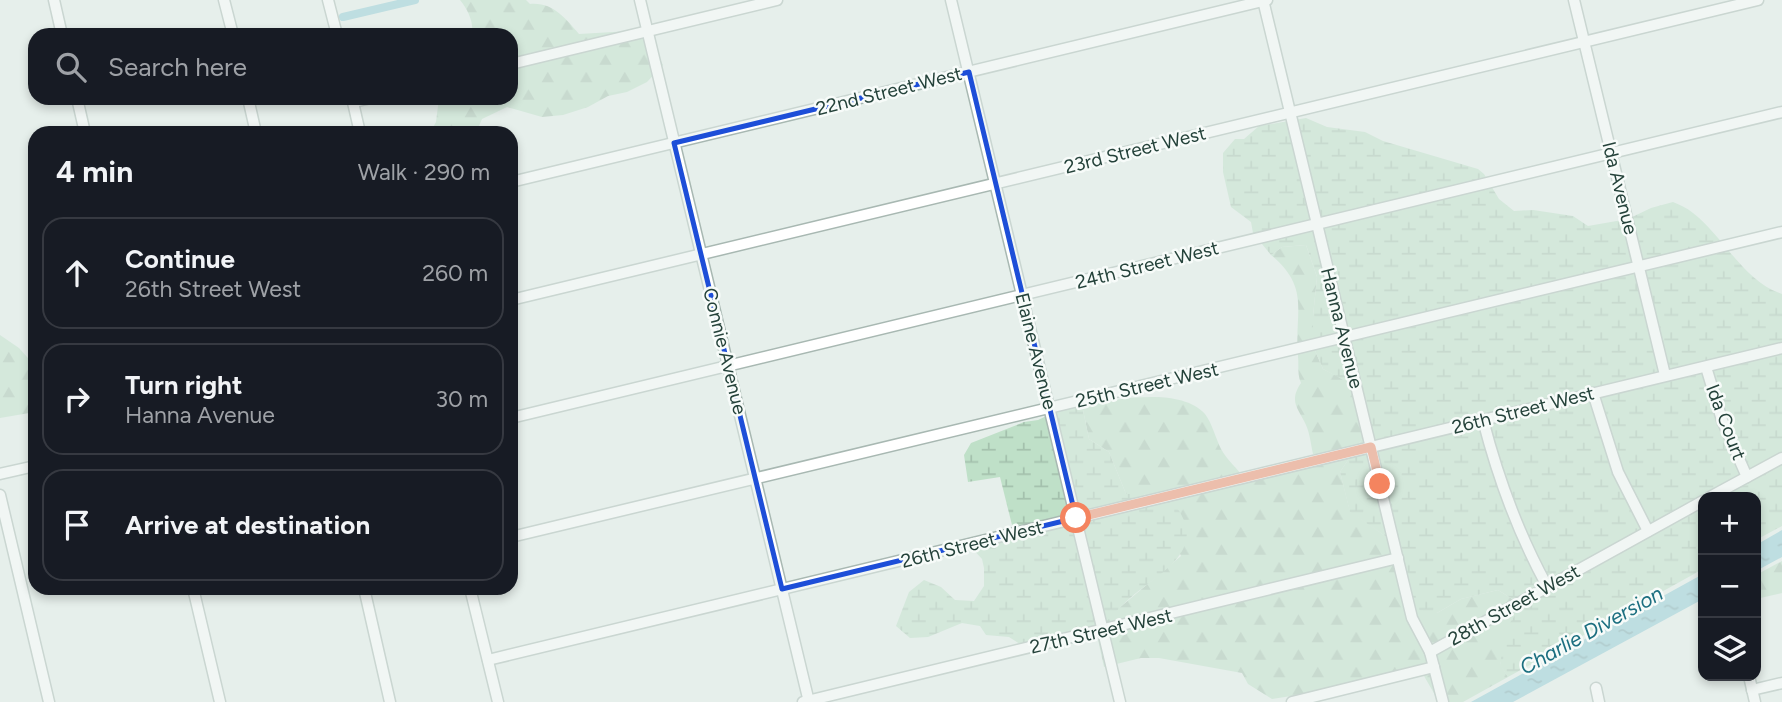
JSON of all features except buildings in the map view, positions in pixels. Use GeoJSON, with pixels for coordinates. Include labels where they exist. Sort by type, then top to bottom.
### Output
{"type":"FeatureCollection","features":[{"type":"Feature","properties":{"kind":"street"},"geometry":{"type":"LineString","coordinates":[[54,0],[60,28]]}},
{"type":"Feature","properties":{"kind":"street"},"geometry":{"type":"LineString","coordinates":[[225,0],[231,28]]}},
{"type":"Feature","properties":{"kind":"street"},"geometry":{"type":"LineString","coordinates":[[328,0],[335,28]]}},
{"type":"Feature","properties":{"kind":"street","name":"Connie Avenue"},"geometry":{"type":"LineString","coordinates":[[640,0],[807,702]]}},
{"type":"Feature","properties":{"kind":"street"},"geometry":{"type":"LineString","coordinates":[[518,62],[777,0]]}},
{"type":"Feature","properties":{"kind":"street","name":"Elaine Avenue"},"geometry":{"type":"LineString","coordinates":[[951,0],[1121,702]]}},
{"type":"Feature","properties":{"kind":"street","name":"22nd Street West"},"geometry":{"type":"LineString","coordinates":[[518,180],[1264,0]]}},
{"type":"Feature","properties":{"kind":"street","name":"Hanna Avenue"},"geometry":{"type":"LineString","coordinates":[[1264,0],[1415,627],[1430,652]]}},
{"type":"Feature","properties":{"kind":"street","name":"Ida Avenue"},"geometry":{"type":"LineString","coordinates":[[1574,0],[1665,375]]}},
{"type":"Feature","properties":{"kind":"street","name":"23rd Street West"},"geometry":{"type":"LineString","coordinates":[[518,298],[1758,0]]}},
{"type":"Feature","properties":{"kind":"street"},"geometry":{"type":"LineString","coordinates":[[79,105],[83,126]]}},
{"type":"Feature","properties":{"kind":"street"},"geometry":{"type":"LineString","coordinates":[[250,105],[254,126]]}},
{"type":"Feature","properties":{"kind":"street"},"geometry":{"type":"LineString","coordinates":[[353,105],[358,126]]}},
{"type":"Feature","properties":{"kind":"street","name":"24th Street West"},"geometry":{"type":"LineString","coordinates":[[518,416],[1782,112]]}},
{"type":"Feature","properties":{"kind":"street","name":"25th Street West"},"geometry":{"type":"LineString","coordinates":[[518,535],[1782,232]]}},
{"type":"Feature","properties":{"kind":"street","name":"26th Street West"},"geometry":{"type":"LineString","coordinates":[[488,660],[1782,348]]}},
{"type":"Feature","properties":{"kind":"street","name":"Ida Court"},"geometry":{"type":"LineString","coordinates":[[1706,367],[1722,421],[1747,477]]}},
{"type":"Feature","properties":{"kind":"street"},"geometry":{"type":"LineString","coordinates":[[1593,393],[1618,472],[1648,531]]}},
{"type":"Feature","properties":{"kind":"street"},"geometry":{"type":"LineString","coordinates":[[1483,420],[1503,490],[1547,586]]}},
{"type":"Feature","properties":{"kind":"street"},"geometry":{"type":"LineString","coordinates":[[1719,492],[1782,458]]}},
{"type":"Feature","properties":{"kind":"street"},"geometry":{"type":"LineString","coordinates":[[0,474],[28,468]]}},
{"type":"Feature","properties":{"kind":"street"},"geometry":{"type":"LineString","coordinates":[[0,495],[49,702]]}},
{"type":"Feature","properties":{"kind":"street","name":"28th Street West"},"geometry":{"type":"LineString","coordinates":[[1292,702],[1324,698],[1434,667],[1430,652],[1698,504]]}},
{"type":"Feature","properties":{"kind":"street","name":"27th Street West"},"geometry":{"type":"LineString","coordinates":[[807,702],[1398,558]]}},
{"type":"Feature","properties":{"kind":"street"},"geometry":{"type":"LineString","coordinates":[[194,595],[220,702]]}},
{"type":"Feature","properties":{"kind":"street"},"geometry":{"type":"LineString","coordinates":[[366,595],[390,702]]}},
{"type":"Feature","properties":{"kind":"street"},"geometry":{"type":"LineString","coordinates":[[472,595],[498,702]]}},
{"type":"Feature","properties":{"kind":"street"},"geometry":{"type":"LineString","coordinates":[[1434,667],[1443,702]]}},
{"type":"Feature","properties":{"kind":"street"},"geometry":{"type":"LineString","coordinates":[[1750,681],[1755,702]]}},
{"type":"Feature","properties":{"kind":"street"},"geometry":{"type":"LineString","coordinates":[[1752,690],[1782,683]]}},
{"type":"Feature","properties":{"kind":"street"},"geometry":{"type":"LineString","coordinates":[[1596,688],[1599,702]]}},
{"type":"Feature","properties":{"kind":"highlighted area"},"geometry":{"type":"Polygon","coordinates":[[[969,72],[1076,518],[782,589],[674,143],[969,72]]]}},
{"type":"Feature","properties":{"kind":"green space"},"geometry":{"type":"Polygon","coordinates":[[[460,0],[526,0],[530,4],[552,8],[579,34],[630,31],[652,43],[663,65],[647,82],[627,92],[608,96],[588,107],[563,115],[542,117],[507,107],[482,119],[479,126],[434,126],[438,105],[518,105],[518,28],[472,28],[466,8],[460,0]]]}},
{"type":"Feature","properties":{"kind":"green space"},"geometry":{"type":"Polygon","coordinates":[[[1306,118],[1327,127],[1365,132],[1383,141],[1478,169],[1499,199],[1514,211],[1533,210],[1573,216],[1588,226],[1628,219],[1651,208],[1673,202],[1693,213],[1745,269],[1768,288],[1782,294],[1782,526],[1761,537],[1761,492],[1698,492],[1698,572],[1508,677],[1500,665],[1505,630],[1522,605],[1498,590],[1461,599],[1437,613],[1411,609],[1388,538],[1350,512],[1340,472],[1362,439],[1358,407],[1347,382],[1323,369],[1313,346],[1317,277],[1306,245],[1282,247],[1271,255],[1253,233],[1251,222],[1231,207],[1223,172],[1223,153],[1235,139],[1244,139],[1259,126],[1306,118]]]}},
{"type":"Feature","properties":{"kind":"green space"},"geometry":{"type":"Polygon","coordinates":[[[1306,245],[1317,277],[1313,346],[1323,369],[1347,381],[1358,407],[1362,439],[1340,472],[1350,511],[1388,538],[1397,561],[1437,613],[1461,599],[1498,590],[1522,605],[1500,664],[1508,677],[1463,702],[1439,702],[1420,669],[1413,666],[1336,689],[1272,699],[1248,684],[1242,673],[1159,658],[1141,658],[1104,667],[1096,631],[1112,614],[1181,556],[1156,501],[1144,494],[1126,494],[1109,452],[1089,439],[1082,405],[1146,397],[1180,400],[1194,405],[1205,414],[1223,453],[1245,479],[1315,467],[1316,454],[1313,454],[1307,428],[1295,400],[1301,383],[1298,370],[1296,290],[1292,279],[1271,255],[1282,247],[1306,245]]]}},
{"type":"Feature","properties":{"kind":"green space"},"geometry":{"type":"Polygon","coordinates":[[[0,335],[28,358],[28,413],[0,418],[0,335]]]}},
{"type":"Feature","properties":{"kind":"green space"},"geometry":{"type":"Polygon","coordinates":[[[1082,405],[1089,439],[1109,452],[1126,494],[1144,494],[1156,501],[1174,504],[1184,520],[1187,535],[1177,559],[1094,632],[1026,648],[1009,637],[986,635],[980,626],[962,623],[928,637],[910,638],[896,626],[909,592],[924,580],[941,587],[955,600],[974,601],[984,586],[984,568],[982,559],[969,545],[1014,533],[1000,477],[968,482],[964,455],[971,443],[1024,422],[1082,405]]]}},
{"type":"Feature","properties":{"kind":"green space"},"geometry":{"type":"Polygon","coordinates":[[[1782,561],[1782,593],[1761,598],[1761,572],[1782,561]]]}},
{"type":"Feature","properties":{"kind":"water"},"geometry":{"type":"Polygon","coordinates":[[[1782,530],[1782,557],[1761,568],[1761,555],[1761,542],[1782,530]]]}},
{"type":"Feature","properties":{"kind":"water"},"geometry":{"type":"Polygon","coordinates":[[[1698,577],[1698,602],[1513,702],[1471,702],[1698,577]]]}},
{"type":"Feature","properties":{"kind":"waterway"},"geometry":{"type":"LineString","coordinates":[[343,17],[415,0]]}},
{"type":"Feature","properties":{"kind":"route"},"geometry":{"type":"LineString","coordinates":[[1076,518],[1371,447],[1380,484]]}},
{"type":"Feature","properties":{"kind":"water label","name":"Charlie Diversion"},"geometry":{"type":"Point","coordinates":[1591,630]}}]}
